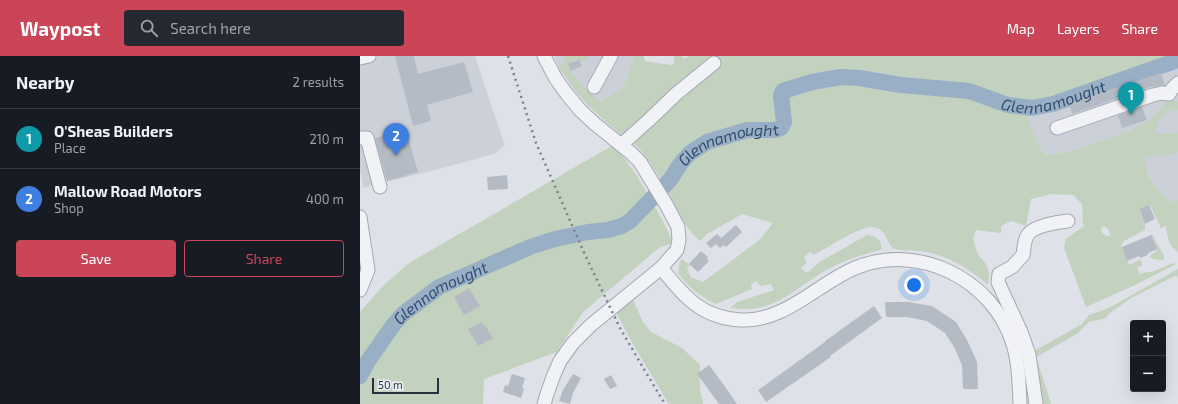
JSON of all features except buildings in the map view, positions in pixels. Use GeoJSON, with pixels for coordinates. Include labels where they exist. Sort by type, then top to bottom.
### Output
{"type":"FeatureCollection","features":[{"type":"Feature","properties":{"kind":"street"},"geometry":{"type":"LineString","coordinates":[[360,58],[369,56]]}},
{"type":"Feature","properties":{"kind":"street"},"geometry":{"type":"LineString","coordinates":[[544,56],[556,80],[580,110],[640,162],[667,206],[678,228],[679,240],[677,250],[661,268],[591,325],[573,344],[560,361],[544,404]]}},
{"type":"Feature","properties":{"kind":"street"},"geometry":{"type":"LineString","coordinates":[[594,87],[611,56]]}},
{"type":"Feature","properties":{"kind":"street"},"geometry":{"type":"LineString","coordinates":[[621,144],[676,94],[714,63]]}},
{"type":"Feature","properties":{"kind":"street"},"geometry":{"type":"LineString","coordinates":[[1057,128],[1153,95],[1162,93],[1174,96],[1172,89],[1178,83]]}},
{"type":"Feature","properties":{"kind":"street"},"geometry":{"type":"LineString","coordinates":[[360,138],[366,138],[380,187]]}},
{"type":"Feature","properties":{"kind":"street"},"geometry":{"type":"LineString","coordinates":[[360,217],[368,270],[360,290]]}},
{"type":"Feature","properties":{"kind":"street"},"geometry":{"type":"LineString","coordinates":[[1036,404],[1029,355],[1021,332],[998,282],[999,274],[1012,267],[1023,255],[1027,235],[1037,228],[1056,222],[1068,221]]}},
{"type":"Feature","properties":{"kind":"street"},"geometry":{"type":"LineString","coordinates":[[661,268],[680,292],[695,305],[715,315],[742,320],[758,319],[775,314],[795,304],[842,274],[857,267],[872,263],[888,260],[903,260],[919,262],[954,273],[970,283],[983,295],[1006,326],[1013,343],[1016,358],[1020,404]]}},
{"type":"Feature","properties":{"kind":"shaded area"},"geometry":{"type":"Polygon","coordinates":[[[360,56],[475,56],[505,145],[494,154],[363,188],[360,168],[360,56]]]}},
{"type":"Feature","properties":{"kind":"shaded area"},"geometry":{"type":"Polygon","coordinates":[[[634,56],[623,88],[589,107],[562,72],[554,57],[634,56]]]}},
{"type":"Feature","properties":{"kind":"shaded area"},"geometry":{"type":"Polygon","coordinates":[[[1178,63],[1178,201],[1173,203],[1159,191],[1151,180],[1145,164],[1145,146],[1127,132],[1072,151],[1047,155],[1042,151],[1027,118],[1047,109],[1178,63]]]}},
{"type":"Feature","properties":{"kind":"green space"},"geometry":{"type":"Polygon","coordinates":[[[563,56],[590,56],[580,63],[579,60],[568,65],[574,75],[590,93],[600,101],[623,88],[634,56],[644,56],[645,61],[671,65],[674,63],[674,56],[682,56],[684,59],[690,56],[1178,56],[1178,63],[1047,109],[1027,118],[1042,151],[1047,155],[1072,151],[1127,132],[1150,120],[1169,98],[1178,102],[1178,110],[1168,112],[1159,120],[1155,133],[1174,134],[1178,132],[1178,152],[1145,157],[1150,178],[1157,189],[1173,203],[1178,200],[1178,252],[1172,247],[1166,226],[1161,228],[1150,205],[1139,209],[1145,225],[1145,230],[1124,241],[1121,245],[1129,265],[1140,260],[1142,263],[1142,265],[1137,268],[1140,274],[1152,272],[1173,263],[1176,264],[1133,286],[1086,307],[1064,248],[1066,239],[1084,226],[1082,204],[1073,195],[1051,194],[1031,199],[1026,226],[1011,221],[1001,226],[1001,233],[976,230],[973,238],[977,253],[986,264],[989,272],[988,285],[965,268],[938,255],[920,251],[895,249],[892,247],[881,230],[872,227],[859,230],[814,255],[810,252],[804,257],[807,262],[801,268],[807,273],[818,263],[867,235],[873,236],[880,241],[881,250],[835,265],[778,301],[759,308],[730,308],[737,302],[774,290],[771,284],[762,286],[759,285],[757,281],[751,284],[752,289],[716,304],[695,291],[686,283],[678,273],[680,261],[682,259],[690,265],[687,268],[691,277],[703,282],[754,244],[762,237],[773,223],[742,214],[707,234],[700,241],[687,226],[657,174],[641,151],[597,114],[570,83],[558,66],[566,62],[563,56]],[[1104,226],[1101,229],[1102,233],[1106,236],[1110,236],[1110,234],[1108,229],[1104,226]]]}},
{"type":"Feature","properties":{"kind":"green space"},"geometry":{"type":"Polygon","coordinates":[[[610,147],[616,147],[637,176],[663,221],[671,238],[671,244],[660,247],[583,312],[557,352],[484,379],[483,404],[360,404],[360,312],[383,286],[409,263],[610,147]]]}},
{"type":"Feature","properties":{"kind":"green space"},"geometry":{"type":"Polygon","coordinates":[[[1152,234],[1164,256],[1164,259],[1156,260],[1149,257],[1157,251],[1151,235],[1152,234]]]}},
{"type":"Feature","properties":{"kind":"green space"},"geometry":{"type":"Polygon","coordinates":[[[1178,269],[1178,278],[1177,275],[1131,298],[1110,313],[1106,318],[1089,322],[1077,334],[1036,357],[1051,404],[1040,404],[1034,351],[1082,324],[1089,315],[1107,309],[1178,269]]]}},
{"type":"Feature","properties":{"kind":"green space"},"geometry":{"type":"Polygon","coordinates":[[[633,300],[643,322],[651,332],[682,348],[700,365],[700,389],[703,404],[669,404],[634,346],[616,312],[633,300]]]}},
{"type":"Feature","properties":{"kind":"waterway","name":"Glennamought"},"geometry":{"type":"LineString","coordinates":[[360,376],[368,361],[394,324],[403,314],[439,287],[530,247],[555,239],[588,232],[608,230],[622,226],[630,221],[670,180],[681,163],[690,153],[707,142],[747,130],[774,130],[781,128],[784,122],[781,95],[783,91],[812,82],[841,77],[859,78],[901,85],[969,91],[1008,105],[1032,108],[1053,104],[1178,60]]}},
{"type":"Feature","properties":{"kind":"railway"},"geometry":{"type":"LineString","coordinates":[[508,56],[536,143],[586,257],[620,328],[665,404]]}},
{"type":"Feature","properties":{"kind":"place","name":"O'Sheas Builders"},"geometry":{"type":"Point","coordinates":[1131,115]}},
{"type":"Feature","properties":{"kind":"place","name":"Mallow Road Motors"},"geometry":{"type":"Point","coordinates":[396,156]}}]}
